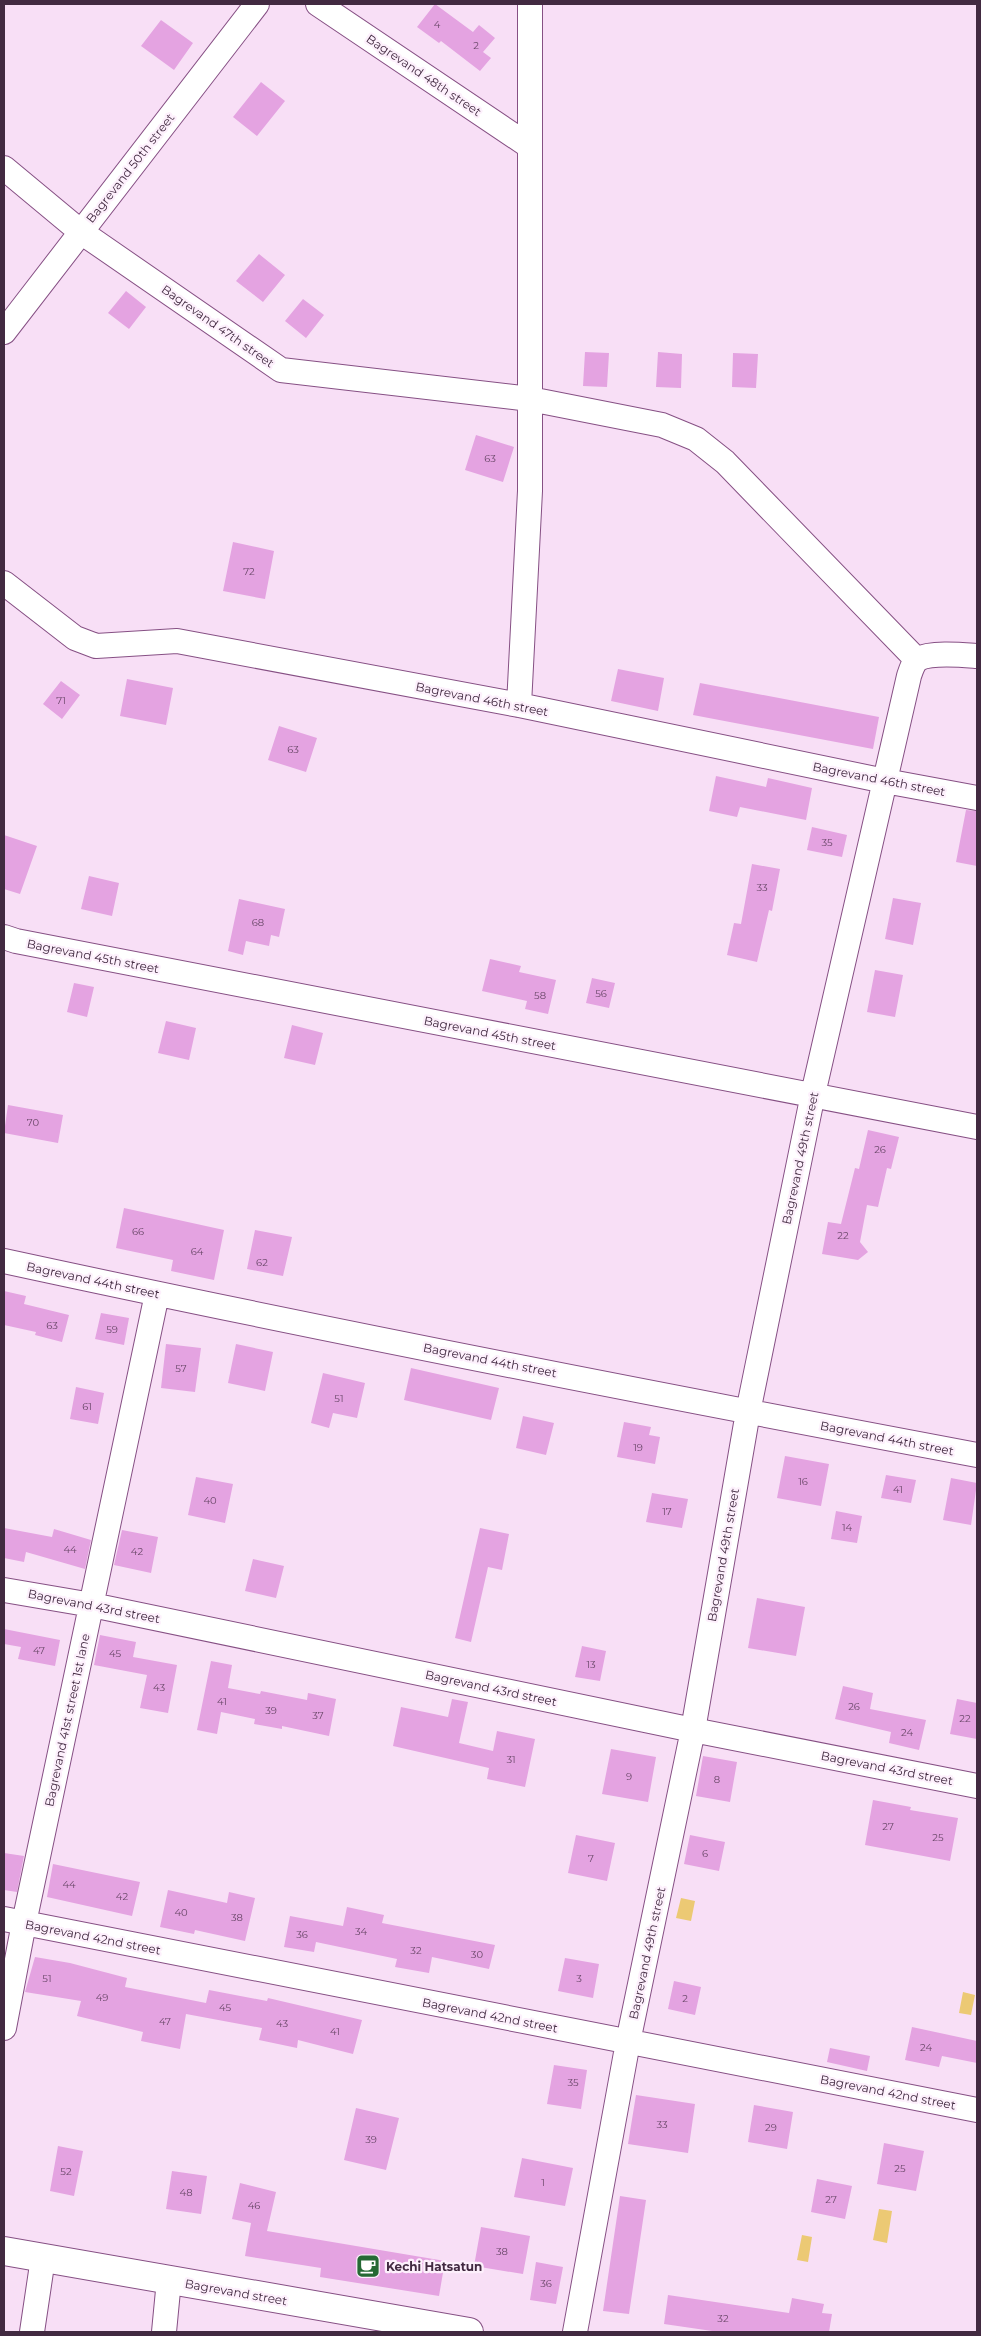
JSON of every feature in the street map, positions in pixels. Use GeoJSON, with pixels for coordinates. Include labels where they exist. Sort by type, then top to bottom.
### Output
{"type":"FeatureCollection","features":[{"type":"Feature","properties":{"kind":"main road","name":"Bagrevand street"},"geometry":{"type":"LineString","coordinates":[[4,2251],[169,2280],[392,2326],[469,2332]]}},
{"type":"Feature","properties":{"kind":"street","name":"Bagrevand 50th street"},"geometry":{"type":"LineString","coordinates":[[4,332],[257,4]]}},
{"type":"Feature","properties":{"kind":"street","name":"Bagrevand 48th street"},"geometry":{"type":"LineString","coordinates":[[318,4],[529,146]]}},
{"type":"Feature","properties":{"kind":"street"},"geometry":{"type":"LineString","coordinates":[[519,705],[530,491],[530,4]]}},
{"type":"Feature","properties":{"kind":"street","name":"Bagrevand 47th street"},"geometry":{"type":"LineString","coordinates":[[4,168],[82,232],[281,370],[530,399],[662,425],[696,439],[725,462],[918,660]]}},
{"type":"Feature","properties":{"kind":"street","name":"Bagrevand 46th street"},"geometry":{"type":"LineString","coordinates":[[4,582],[75,638],[96,646],[178,641],[519,705],[885,781],[977,798]]}},
{"type":"Feature","properties":{"kind":"street"},"geometry":{"type":"LineString","coordinates":[[918,660],[928,656],[977,656]]}},
{"type":"Feature","properties":{"kind":"street","name":"Bagrevand 49th street"},"geometry":{"type":"LineString","coordinates":[[576,2332],[628,2042],[693,1730],[748,1412],[813,1094],[909,676],[912,666],[918,660]]}},
{"type":"Feature","properties":{"kind":"street","name":"Bagrevand 45th street"},"geometry":{"type":"LineString","coordinates":[[4,937],[26,943],[977,1127]]}},
{"type":"Feature","properties":{"kind":"street","name":"Bagrevand 44th street"},"geometry":{"type":"LineString","coordinates":[[4,1261],[157,1294],[748,1412],[977,1455]]}},
{"type":"Feature","properties":{"kind":"street","name":"Bagrevand 41st street 1st lane"},"geometry":{"type":"LineString","coordinates":[[4,2028],[14,1921],[92,1605],[157,1294]]}},
{"type":"Feature","properties":{"kind":"street","name":"Bagrevand 43rd street"},"geometry":{"type":"LineString","coordinates":[[4,1590],[92,1605],[693,1730],[977,1786]]}},
{"type":"Feature","properties":{"kind":"street","name":"Bagrevand 42nd street"},"geometry":{"type":"LineString","coordinates":[[14,1921],[977,2110]]}},
{"type":"Feature","properties":{"kind":"street"},"geometry":{"type":"LineString","coordinates":[[32,2332],[43,2258]]}},
{"type":"Feature","properties":{"kind":"street"},"geometry":{"type":"LineString","coordinates":[[164,2332],[169,2280]]}},
{"type":"Feature","properties":{"kind":"shaded area"},"geometry":{"type":"Polygon","coordinates":[[[681,1898],[695,1901],[691,1921],[676,1918],[681,1898]]]}},
{"type":"Feature","properties":{"kind":"shaded area"},"geometry":{"type":"Polygon","coordinates":[[[963,1992],[975,1995],[971,2015],[959,2013],[963,1992]]]}},
{"type":"Feature","properties":{"kind":"shaded area"},"geometry":{"type":"Polygon","coordinates":[[[879,2209],[892,2211],[887,2243],[873,2240],[879,2209]]]}},
{"type":"Feature","properties":{"kind":"shaded area"},"geometry":{"type":"Polygon","coordinates":[[[802,2235],[812,2237],[808,2262],[797,2260],[802,2235]]]}},
{"type":"Feature","properties":{"kind":"building"},"geometry":{"type":"Polygon","coordinates":[[[435,4],[473,32],[479,25],[495,38],[483,52],[491,58],[480,71],[441,41],[439,43],[417,27],[435,4]]]}},
{"type":"Feature","properties":{"kind":"building"},"geometry":{"type":"Polygon","coordinates":[[[161,20],[193,43],[174,70],[141,46],[161,20]]]}},
{"type":"Feature","properties":{"kind":"building"},"geometry":{"type":"Polygon","coordinates":[[[261,82],[285,101],[257,136],[233,117],[261,82]]]}},
{"type":"Feature","properties":{"kind":"building"},"geometry":{"type":"Polygon","coordinates":[[[259,254],[285,275],[263,302],[236,281],[259,254]]]}},
{"type":"Feature","properties":{"kind":"building"},"geometry":{"type":"Polygon","coordinates":[[[126,291],[146,307],[129,329],[108,313],[126,291]]]}},
{"type":"Feature","properties":{"kind":"building"},"geometry":{"type":"Polygon","coordinates":[[[303,299],[324,315],[306,338],[285,321],[303,299]]]}},
{"type":"Feature","properties":{"kind":"building"},"geometry":{"type":"Polygon","coordinates":[[[585,352],[609,353],[607,387],[583,386],[585,352]]]}},
{"type":"Feature","properties":{"kind":"building"},"geometry":{"type":"Polygon","coordinates":[[[658,352],[682,354],[681,388],[656,387],[658,352]]]}},
{"type":"Feature","properties":{"kind":"building"},"geometry":{"type":"Polygon","coordinates":[[[733,353],[758,354],[756,388],[732,387],[733,353]]]}},
{"type":"Feature","properties":{"kind":"building"},"geometry":{"type":"Polygon","coordinates":[[[476,435],[514,447],[503,482],[465,470],[476,435]]]}},
{"type":"Feature","properties":{"kind":"building"},"geometry":{"type":"Polygon","coordinates":[[[233,542],[274,551],[265,599],[223,591],[233,542]]]}},
{"type":"Feature","properties":{"kind":"building"},"geometry":{"type":"Polygon","coordinates":[[[618,669],[664,678],[658,711],[611,701],[618,669]]]}},
{"type":"Feature","properties":{"kind":"building"},"geometry":{"type":"Polygon","coordinates":[[[127,679],[173,688],[166,725],[120,716],[127,679]]]}},
{"type":"Feature","properties":{"kind":"building"},"geometry":{"type":"Polygon","coordinates":[[[61,681],[80,695],[62,719],[43,704],[61,681]]]}},
{"type":"Feature","properties":{"kind":"building"},"geometry":{"type":"Polygon","coordinates":[[[700,683],[879,717],[873,749],[693,715],[700,683]]]}},
{"type":"Feature","properties":{"kind":"building"},"geometry":{"type":"Polygon","coordinates":[[[279,726],[317,738],[306,772],[268,760],[279,726]]]}},
{"type":"Feature","properties":{"kind":"building"},"geometry":{"type":"Polygon","coordinates":[[[716,776],[766,787],[768,778],[812,788],[806,820],[740,807],[737,817],[709,811],[716,776]]]}},
{"type":"Feature","properties":{"kind":"building"},"geometry":{"type":"Polygon","coordinates":[[[966,810],[977,811],[977,866],[956,862],[966,810]]]}},
{"type":"Feature","properties":{"kind":"building"},"geometry":{"type":"Polygon","coordinates":[[[812,827],[847,835],[842,857],[807,850],[812,827]]]}},
{"type":"Feature","properties":{"kind":"building"},"geometry":{"type":"Polygon","coordinates":[[[4,835],[37,846],[20,894],[4,889],[4,835]]]}},
{"type":"Feature","properties":{"kind":"building"},"geometry":{"type":"Polygon","coordinates":[[[752,864],[780,869],[772,911],[769,910],[757,962],[727,955],[734,923],[741,924],[752,864]]]}},
{"type":"Feature","properties":{"kind":"building"},"geometry":{"type":"Polygon","coordinates":[[[89,876],[119,883],[112,916],[81,909],[89,876]]]}},
{"type":"Feature","properties":{"kind":"building"},"geometry":{"type":"Polygon","coordinates":[[[893,898],[921,903],[913,945],[885,939],[893,898]]]}},
{"type":"Feature","properties":{"kind":"building"},"geometry":{"type":"Polygon","coordinates":[[[239,899],[285,909],[279,937],[271,935],[269,946],[246,941],[243,955],[228,951],[239,899]]]}},
{"type":"Feature","properties":{"kind":"building"},"geometry":{"type":"Polygon","coordinates":[[[490,959],[521,966],[519,972],[556,980],[548,1014],[525,1009],[527,1001],[482,991],[490,959]]]}},
{"type":"Feature","properties":{"kind":"building"},"geometry":{"type":"Polygon","coordinates":[[[875,970],[903,975],[895,1017],[867,1012],[875,970]]]}},
{"type":"Feature","properties":{"kind":"building"},"geometry":{"type":"Polygon","coordinates":[[[592,978],[615,983],[609,1008],[586,1003],[592,978]]]}},
{"type":"Feature","properties":{"kind":"building"},"geometry":{"type":"Polygon","coordinates":[[[74,983],[94,987],[87,1017],[67,1012],[74,983]]]}},
{"type":"Feature","properties":{"kind":"building"},"geometry":{"type":"Polygon","coordinates":[[[166,1021],[196,1028],[189,1060],[158,1053],[166,1021]]]}},
{"type":"Feature","properties":{"kind":"building"},"geometry":{"type":"Polygon","coordinates":[[[292,1025],[323,1033],[315,1065],[284,1058],[292,1025]]]}},
{"type":"Feature","properties":{"kind":"building"},"geometry":{"type":"Polygon","coordinates":[[[8,1105],[63,1115],[58,1143],[4,1133],[8,1105]]]}},
{"type":"Feature","properties":{"kind":"building"},"geometry":{"type":"Polygon","coordinates":[[[868,1130],[899,1137],[891,1169],[887,1168],[878,1207],[867,1205],[860,1242],[868,1252],[858,1260],[822,1254],[828,1222],[841,1224],[855,1168],[859,1169],[868,1130]]]}},
{"type":"Feature","properties":{"kind":"building"},"geometry":{"type":"Polygon","coordinates":[[[124,1208],[224,1230],[214,1280],[171,1271],[173,1260],[116,1248],[124,1208]]]}},
{"type":"Feature","properties":{"kind":"building"},"geometry":{"type":"Polygon","coordinates":[[[255,1230],[292,1237],[283,1276],[247,1269],[255,1230]]]}},
{"type":"Feature","properties":{"kind":"building"},"geometry":{"type":"Polygon","coordinates":[[[4,1291],[26,1296],[24,1304],[69,1315],[62,1342],[35,1335],[36,1332],[4,1325],[4,1291]]]}},
{"type":"Feature","properties":{"kind":"building"},"geometry":{"type":"Polygon","coordinates":[[[101,1313],[129,1318],[124,1345],[95,1339],[101,1313]]]}},
{"type":"Feature","properties":{"kind":"building"},"geometry":{"type":"Polygon","coordinates":[[[166,1344],[201,1348],[195,1392],[161,1388],[166,1344]]]}},
{"type":"Feature","properties":{"kind":"building"},"geometry":{"type":"Polygon","coordinates":[[[236,1344],[273,1352],[265,1391],[228,1383],[236,1344]]]}},
{"type":"Feature","properties":{"kind":"building"},"geometry":{"type":"Polygon","coordinates":[[[411,1368],[499,1388],[491,1420],[404,1400],[411,1368]]]}},
{"type":"Feature","properties":{"kind":"building"},"geometry":{"type":"Polygon","coordinates":[[[323,1373],[365,1383],[357,1418],[333,1413],[329,1428],[311,1423],[323,1373]]]}},
{"type":"Feature","properties":{"kind":"building"},"geometry":{"type":"Polygon","coordinates":[[[76,1387],[104,1393],[98,1424],[70,1419],[76,1387]]]}},
{"type":"Feature","properties":{"kind":"building"},"geometry":{"type":"Polygon","coordinates":[[[523,1416],[554,1423],[546,1455],[516,1448],[523,1416]]]}},
{"type":"Feature","properties":{"kind":"building"},"geometry":{"type":"Polygon","coordinates":[[[624,1422],[651,1427],[649,1435],[660,1437],[655,1464],[617,1457],[624,1422]]]}},
{"type":"Feature","properties":{"kind":"building"},"geometry":{"type":"Polygon","coordinates":[[[785,1456],[829,1464],[821,1506],[777,1498],[785,1456]]]}},
{"type":"Feature","properties":{"kind":"building"},"geometry":{"type":"Polygon","coordinates":[[[886,1475],[916,1480],[911,1503],[881,1498],[886,1475]]]}},
{"type":"Feature","properties":{"kind":"building"},"geometry":{"type":"Polygon","coordinates":[[[196,1477],[233,1484],[225,1523],[188,1515],[196,1477]]]}},
{"type":"Feature","properties":{"kind":"building"},"geometry":{"type":"Polygon","coordinates":[[[951,1478],[977,1483],[971,1525],[943,1520],[951,1478]]]}},
{"type":"Feature","properties":{"kind":"building"},"geometry":{"type":"Polygon","coordinates":[[[652,1493],[688,1499],[682,1528],[646,1522],[652,1493]]]}},
{"type":"Feature","properties":{"kind":"building"},"geometry":{"type":"Polygon","coordinates":[[[836,1511],[862,1516],[857,1543],[831,1539],[836,1511]]]}},
{"type":"Feature","properties":{"kind":"building"},"geometry":{"type":"Polygon","coordinates":[[[4,1528],[52,1537],[54,1529],[91,1540],[85,1569],[26,1552],[24,1562],[4,1558],[4,1528]]]}},
{"type":"Feature","properties":{"kind":"building"},"geometry":{"type":"Polygon","coordinates":[[[480,1528],[509,1534],[502,1570],[488,1567],[471,1642],[455,1638],[480,1528]]]}},
{"type":"Feature","properties":{"kind":"building"},"geometry":{"type":"Polygon","coordinates":[[[122,1530],[158,1537],[151,1573],[114,1565],[122,1530]]]}},
{"type":"Feature","properties":{"kind":"building"},"geometry":{"type":"Polygon","coordinates":[[[253,1559],[284,1566],[276,1598],[245,1591],[253,1559]]]}},
{"type":"Feature","properties":{"kind":"building"},"geometry":{"type":"Polygon","coordinates":[[[757,1598],[805,1607],[796,1656],[748,1648],[757,1598]]]}},
{"type":"Feature","properties":{"kind":"building"},"geometry":{"type":"Polygon","coordinates":[[[4,1629],[60,1640],[55,1666],[18,1659],[21,1647],[4,1644],[4,1629]]]}},
{"type":"Feature","properties":{"kind":"building"},"geometry":{"type":"Polygon","coordinates":[[[100,1635],[136,1642],[133,1657],[177,1665],[168,1713],[140,1708],[147,1675],[94,1665],[100,1635]]]}},
{"type":"Feature","properties":{"kind":"building"},"geometry":{"type":"Polygon","coordinates":[[[582,1646],[606,1651],[600,1681],[575,1677],[582,1646]]]}},
{"type":"Feature","properties":{"kind":"building"},"geometry":{"type":"Polygon","coordinates":[[[211,1661],[232,1665],[228,1688],[260,1694],[261,1691],[307,1700],[308,1693],[336,1699],[329,1736],[282,1726],[282,1729],[254,1724],[255,1719],[221,1712],[217,1734],[197,1730],[211,1661]]]}},
{"type":"Feature","properties":{"kind":"building"},"geometry":{"type":"Polygon","coordinates":[[[843,1686],[873,1693],[870,1709],[926,1720],[919,1750],[889,1743],[891,1732],[835,1719],[843,1686]]]}},
{"type":"Feature","properties":{"kind":"building"},"geometry":{"type":"Polygon","coordinates":[[[452,1699],[468,1702],[459,1743],[493,1751],[497,1731],[535,1739],[525,1787],[487,1779],[489,1768],[393,1746],[401,1707],[448,1717],[452,1699]]]}},
{"type":"Feature","properties":{"kind":"building"},"geometry":{"type":"Polygon","coordinates":[[[957,1699],[977,1703],[977,1739],[950,1734],[957,1699]]]}},
{"type":"Feature","properties":{"kind":"building"},"geometry":{"type":"Polygon","coordinates":[[[611,1749],[656,1757],[648,1802],[602,1794],[611,1749]]]}},
{"type":"Feature","properties":{"kind":"building"},"geometry":{"type":"Polygon","coordinates":[[[703,1756],[737,1762],[730,1802],[696,1796],[703,1756]]]}},
{"type":"Feature","properties":{"kind":"building"},"geometry":{"type":"Polygon","coordinates":[[[873,1800],[911,1807],[910,1810],[958,1818],[950,1861],[865,1845],[873,1800]]]}},
{"type":"Feature","properties":{"kind":"building"},"geometry":{"type":"Polygon","coordinates":[[[576,1835],[615,1843],[607,1881],[568,1873],[576,1835]]]}},
{"type":"Feature","properties":{"kind":"building"},"geometry":{"type":"Polygon","coordinates":[[[690,1835],[725,1842],[719,1871],[684,1864],[690,1835]]]}},
{"type":"Feature","properties":{"kind":"building"},"geometry":{"type":"Polygon","coordinates":[[[4,1853],[24,1856],[17,1892],[4,1890],[4,1853]]]}},
{"type":"Feature","properties":{"kind":"building"},"geometry":{"type":"Polygon","coordinates":[[[53,1864],[140,1882],[132,1916],[47,1897],[53,1864]]]}},
{"type":"Feature","properties":{"kind":"building"},"geometry":{"type":"Polygon","coordinates":[[[168,1890],[227,1903],[229,1892],[255,1898],[245,1941],[195,1930],[194,1934],[160,1927],[168,1890]]]}},
{"type":"Feature","properties":{"kind":"building"},"geometry":{"type":"Polygon","coordinates":[[[347,1907],[384,1915],[382,1923],[495,1945],[489,1969],[432,1957],[429,1973],[395,1967],[397,1959],[316,1942],[314,1952],[284,1947],[290,1916],[343,1926],[347,1907]]]}},
{"type":"Feature","properties":{"kind":"building"},"geometry":{"type":"Polygon","coordinates":[[[35,1957],[70,1963],[127,1978],[125,1987],[206,2003],[209,1990],[267,2001],[268,1998],[362,2020],[353,2054],[298,2040],[297,2048],[259,2040],[262,2028],[186,2014],[180,2049],[141,2041],[143,2032],[77,2016],[81,2001],[25,1992],[35,1957]]]}},
{"type":"Feature","properties":{"kind":"building"},"geometry":{"type":"Polygon","coordinates":[[[565,1958],[599,1964],[593,1998],[558,1991],[565,1958]]]}},
{"type":"Feature","properties":{"kind":"building"},"geometry":{"type":"Polygon","coordinates":[[[674,1981],[701,1987],[695,2015],[668,2009],[674,1981]]]}},
{"type":"Feature","properties":{"kind":"building"},"geometry":{"type":"Polygon","coordinates":[[[912,2027],[977,2041],[977,2063],[942,2056],[939,2067],[905,2060],[912,2027]]]}},
{"type":"Feature","properties":{"kind":"building"},"geometry":{"type":"Polygon","coordinates":[[[830,2048],[870,2056],[867,2071],[827,2062],[830,2048]]]}},
{"type":"Feature","properties":{"kind":"building"},"geometry":{"type":"Polygon","coordinates":[[[554,2065],[587,2070],[581,2109],[547,2104],[554,2065]]]}},
{"type":"Feature","properties":{"kind":"building"},"geometry":{"type":"Polygon","coordinates":[[[636,2095],[695,2104],[688,2153],[628,2144],[636,2095]]]}},
{"type":"Feature","properties":{"kind":"building"},"geometry":{"type":"Polygon","coordinates":[[[754,2105],[793,2112],[787,2149],[748,2142],[754,2105]]]}},
{"type":"Feature","properties":{"kind":"building"},"geometry":{"type":"Polygon","coordinates":[[[356,2108],[399,2118],[386,2170],[344,2160],[356,2108]]]}},
{"type":"Feature","properties":{"kind":"building"},"geometry":{"type":"Polygon","coordinates":[[[884,2143],[924,2151],[916,2191],[877,2184],[884,2143]]]}},
{"type":"Feature","properties":{"kind":"building"},"geometry":{"type":"Polygon","coordinates":[[[58,2146],[83,2151],[74,2196],[50,2191],[58,2146]]]}},
{"type":"Feature","properties":{"kind":"building"},"geometry":{"type":"Polygon","coordinates":[[[522,2158],[573,2168],[565,2206],[514,2197],[522,2158]]]}},
{"type":"Feature","properties":{"kind":"building"},"geometry":{"type":"Polygon","coordinates":[[[172,2171],[207,2176],[201,2214],[166,2209],[172,2171]]]}},
{"type":"Feature","properties":{"kind":"building"},"geometry":{"type":"Polygon","coordinates":[[[817,2179],[852,2186],[845,2219],[811,2212],[817,2179]]]}},
{"type":"Feature","properties":{"kind":"building"},"geometry":{"type":"Polygon","coordinates":[[[240,2183],[276,2192],[267,2231],[445,2261],[439,2296],[320,2277],[321,2268],[245,2256],[251,2223],[232,2219],[240,2183]]]}},
{"type":"Feature","properties":{"kind":"building"},"geometry":{"type":"Polygon","coordinates":[[[620,2196],[646,2200],[629,2314],[603,2311],[620,2196]]]}},
{"type":"Feature","properties":{"kind":"building"},"geometry":{"type":"Polygon","coordinates":[[[481,2227],[530,2236],[523,2274],[474,2266],[481,2227]]]}},
{"type":"Feature","properties":{"kind":"building"},"geometry":{"type":"Polygon","coordinates":[[[536,2262],[563,2267],[556,2304],[530,2300],[536,2262]]]}},
{"type":"Feature","properties":{"kind":"building"},"geometry":{"type":"Polygon","coordinates":[[[668,2295],[789,2313],[792,2298],[824,2304],[822,2313],[832,2314],[829,2332],[719,2332],[664,2324],[668,2295]]]}},
{"type":"Feature","properties":{"kind":"place","name":"Kechi Hatsatun"},"geometry":{"type":"Point","coordinates":[368,2266]}}]}
